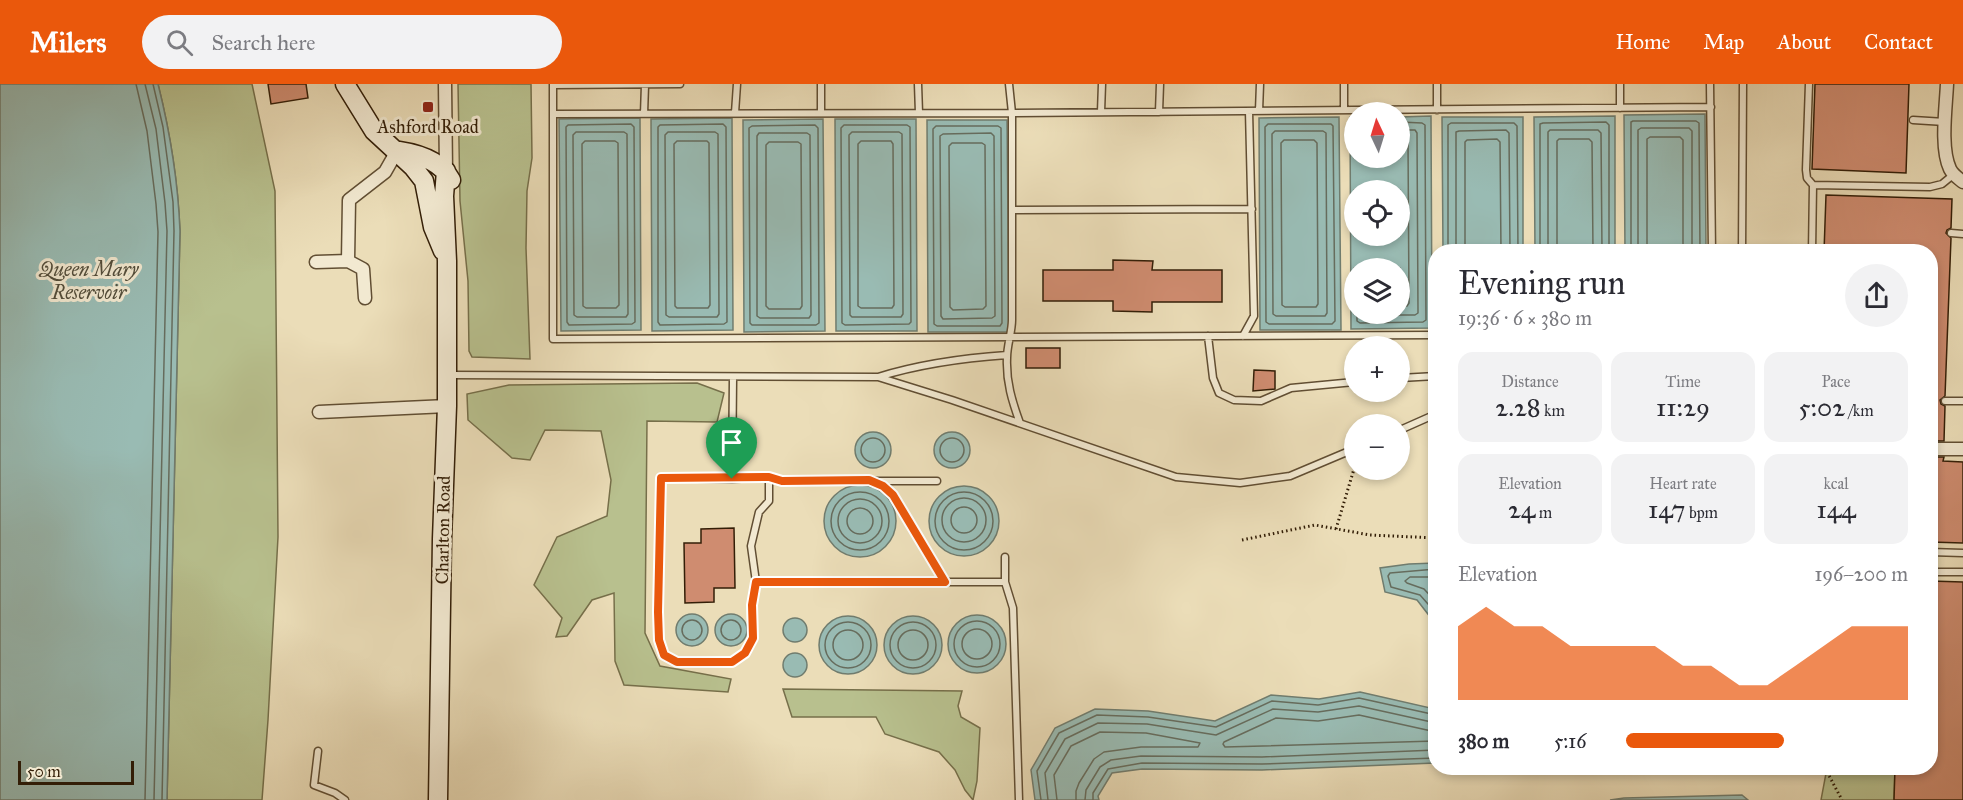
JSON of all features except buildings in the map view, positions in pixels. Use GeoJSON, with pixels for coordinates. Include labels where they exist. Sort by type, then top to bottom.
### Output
{"type":"FeatureCollection","features":[{"type":"Feature","properties":{"kind":"street"},"geometry":{"type":"LineString","coordinates":[[345,84],[374,131],[420,173],[424,181],[433,227],[447,261]]}},
{"type":"Feature","properties":{"kind":"street"},"geometry":{"type":"LineString","coordinates":[[445,84],[446,171]]}},
{"type":"Feature","properties":{"kind":"street"},"geometry":{"type":"LineString","coordinates":[[1947,84],[1946,150],[1949,167],[1958,179]]}},
{"type":"Feature","properties":{"kind":"street"},"geometry":{"type":"LineString","coordinates":[[397,151],[416,154],[436,163],[446,171]]}},
{"type":"Feature","properties":{"kind":"street"},"geometry":{"type":"LineString","coordinates":[[348,261],[349,200],[385,172],[397,151]]}},
{"type":"Feature","properties":{"kind":"street","name":"Charlton Road"},"geometry":{"type":"LineString","coordinates":[[438,800],[442,539],[447,406],[447,261],[453,245],[456,213],[455,194],[446,171]]}},
{"type":"Feature","properties":{"kind":"street"},"geometry":{"type":"LineString","coordinates":[[316,262],[348,261],[363,269],[364,298]]}},
{"type":"Feature","properties":{"kind":"street"},"geometry":{"type":"LineString","coordinates":[[319,412],[447,406]]}},
{"type":"Feature","properties":{"kind":"street"},"geometry":{"type":"LineString","coordinates":[[1938,449],[1963,449]]}},
{"type":"Feature","properties":{"kind":"lane"},"geometry":{"type":"LineString","coordinates":[[680,84],[552,85],[553,339],[1428,335]]}},
{"type":"Feature","properties":{"kind":"lane"},"geometry":{"type":"LineString","coordinates":[[735,113],[737,84]]}},
{"type":"Feature","properties":{"kind":"lane"},"geometry":{"type":"LineString","coordinates":[[821,84],[821,113]]}},
{"type":"Feature","properties":{"kind":"lane"},"geometry":{"type":"LineString","coordinates":[[918,84],[919,113]]}},
{"type":"Feature","properties":{"kind":"lane"},"geometry":{"type":"LineString","coordinates":[[1009,84],[1012,113],[1012,210],[1011,337],[1007,355],[1008,389],[1020,423]]}},
{"type":"Feature","properties":{"kind":"lane"},"geometry":{"type":"LineString","coordinates":[[1101,112],[1102,84]]}},
{"type":"Feature","properties":{"kind":"lane"},"geometry":{"type":"LineString","coordinates":[[1159,112],[1160,84]]}},
{"type":"Feature","properties":{"kind":"lane"},"geometry":{"type":"LineString","coordinates":[[1259,111],[1260,84]]}},
{"type":"Feature","properties":{"kind":"lane"},"geometry":{"type":"LineString","coordinates":[[1344,84],[1344,102]]}},
{"type":"Feature","properties":{"kind":"lane"},"geometry":{"type":"LineString","coordinates":[[1437,84],[1437,110]]}},
{"type":"Feature","properties":{"kind":"lane"},"geometry":{"type":"LineString","coordinates":[[1620,84],[1620,108]]}},
{"type":"Feature","properties":{"kind":"lane"},"geometry":{"type":"LineString","coordinates":[[1710,84],[1712,244]]}},
{"type":"Feature","properties":{"kind":"lane"},"geometry":{"type":"LineString","coordinates":[[1742,244],[1743,84]]}},
{"type":"Feature","properties":{"kind":"lane"},"geometry":{"type":"LineString","coordinates":[[1809,84],[1806,170],[1807,178],[1812,185],[1812,244]]}},
{"type":"Feature","properties":{"kind":"lane"},"geometry":{"type":"LineString","coordinates":[[644,114],[645,85]]}},
{"type":"Feature","properties":{"kind":"lane"},"geometry":{"type":"LineString","coordinates":[[1410,110],[1711,107]]}},
{"type":"Feature","properties":{"kind":"lane"},"geometry":{"type":"LineString","coordinates":[[553,114],[1344,110]]}},
{"type":"Feature","properties":{"kind":"lane"},"geometry":{"type":"LineString","coordinates":[[1243,336],[1254,316],[1249,111]]}},
{"type":"Feature","properties":{"kind":"lane"},"geometry":{"type":"LineString","coordinates":[[1913,120],[1946,122]]}},
{"type":"Feature","properties":{"kind":"lane"},"geometry":{"type":"LineString","coordinates":[[1812,185],[1930,187],[1958,179]]}},
{"type":"Feature","properties":{"kind":"lane"},"geometry":{"type":"LineString","coordinates":[[1012,210],[1252,208]]}},
{"type":"Feature","properties":{"kind":"lane"},"geometry":{"type":"LineString","coordinates":[[1951,233],[1963,234]]}},
{"type":"Feature","properties":{"kind":"lane"},"geometry":{"type":"LineString","coordinates":[[1208,336],[1213,378],[1219,393],[1234,400],[1261,401],[1292,388],[1344,383]]}},
{"type":"Feature","properties":{"kind":"lane"},"geometry":{"type":"LineString","coordinates":[[447,375],[878,377],[908,368],[976,357],[1007,355]]}},
{"type":"Feature","properties":{"kind":"lane"},"geometry":{"type":"LineString","coordinates":[[1410,377],[1428,376]]}},
{"type":"Feature","properties":{"kind":"lane"},"geometry":{"type":"LineString","coordinates":[[878,377],[1176,477],[1240,483],[1290,476],[1344,453]]}},
{"type":"Feature","properties":{"kind":"lane"},"geometry":{"type":"LineString","coordinates":[[732,479],[733,378]]}},
{"type":"Feature","properties":{"kind":"lane"},"geometry":{"type":"LineString","coordinates":[[1945,401],[1963,401]]}},
{"type":"Feature","properties":{"kind":"lane"},"geometry":{"type":"LineString","coordinates":[[1410,426],[1428,418]]}},
{"type":"Feature","properties":{"kind":"lane"},"geometry":{"type":"LineString","coordinates":[[769,477],[769,501],[759,512],[751,546],[756,582],[752,605],[753,638],[745,653],[732,662],[677,662],[664,655],[659,640],[658,612],[661,478],[769,477],[782,481],[937,481]]}},
{"type":"Feature","properties":{"kind":"lane"},"geometry":{"type":"LineString","coordinates":[[869,480],[883,486],[893,495],[945,582]]}},
{"type":"Feature","properties":{"kind":"lane"},"geometry":{"type":"LineString","coordinates":[[1938,552],[1963,553]]}},
{"type":"Feature","properties":{"kind":"lane"},"geometry":{"type":"LineString","coordinates":[[1005,557],[1005,582],[1013,608],[1019,800]]}},
{"type":"Feature","properties":{"kind":"lane"},"geometry":{"type":"LineString","coordinates":[[1938,572],[1963,572]]}},
{"type":"Feature","properties":{"kind":"lane"},"geometry":{"type":"LineString","coordinates":[[756,582],[1005,582]]}},
{"type":"Feature","properties":{"kind":"lane"},"geometry":{"type":"LineString","coordinates":[[318,751],[314,786],[335,793],[345,800]]}},
{"type":"Feature","properties":{"kind":"path"},"geometry":{"type":"LineString","coordinates":[[1335,529],[1351,480]]}},
{"type":"Feature","properties":{"kind":"path"},"geometry":{"type":"LineString","coordinates":[[1242,540],[1315,525],[1370,535],[1428,538]]}},
{"type":"Feature","properties":{"kind":"path"},"geometry":{"type":"LineString","coordinates":[[1829,775],[1842,800]]}},
{"type":"Feature","properties":{"kind":"green space"},"geometry":{"type":"Polygon","coordinates":[[[158,84],[252,84],[275,191],[278,537],[262,800],[167,800],[180,231],[173,157],[158,84]]]}},
{"type":"Feature","properties":{"kind":"green space"},"geometry":{"type":"Polygon","coordinates":[[[458,84],[531,84],[532,158],[527,191],[526,248],[530,359],[472,357],[469,351],[468,281],[460,201],[458,84]]]}},
{"type":"Feature","properties":{"kind":"green space"},"geometry":{"type":"Polygon","coordinates":[[[697,383],[724,393],[717,422],[647,421],[645,633],[660,666],[731,679],[728,692],[624,685],[615,661],[614,593],[592,600],[567,636],[556,637],[562,618],[534,585],[557,537],[607,516],[611,480],[601,431],[545,430],[530,460],[512,458],[468,420],[467,394],[509,385],[697,383]]]}},
{"type":"Feature","properties":{"kind":"green space"},"geometry":{"type":"Polygon","coordinates":[[[783,689],[962,691],[958,706],[961,717],[980,728],[977,781],[973,800],[955,770],[939,752],[885,734],[876,717],[792,717],[783,689]]]}},
{"type":"Feature","properties":{"kind":"green space"},"geometry":{"type":"Polygon","coordinates":[[[1826,775],[1895,775],[1894,800],[1821,800],[1826,775]]]}},
{"type":"Feature","properties":{"kind":"water","name":"Queen Mary Reservoir"},"geometry":{"type":"Polygon","coordinates":[[[0,84],[158,84],[170,138],[180,231],[167,800],[0,800],[0,84]]]}},
{"type":"Feature","properties":{"kind":"water"},"geometry":{"type":"Polygon","coordinates":[[[1705,114],[1706,244],[1625,244],[1624,115],[1705,114]]]}},
{"type":"Feature","properties":{"kind":"water"},"geometry":{"type":"Polygon","coordinates":[[[1431,116],[1432,244],[1428,244],[1428,328],[1351,329],[1351,324],[1410,324],[1410,258],[1351,258],[1351,246],[1410,246],[1410,180],[1350,180],[1350,168],[1410,168],[1410,117],[1431,116]]]}},
{"type":"Feature","properties":{"kind":"water"},"geometry":{"type":"Polygon","coordinates":[[[1615,116],[1615,244],[1535,244],[1534,117],[1615,116]]]}},
{"type":"Feature","properties":{"kind":"water"},"geometry":{"type":"Polygon","coordinates":[[[1339,117],[1341,330],[1260,330],[1259,118],[1339,117]]]}},
{"type":"Feature","properties":{"kind":"water"},"geometry":{"type":"Polygon","coordinates":[[[1442,117],[1523,117],[1523,244],[1443,244],[1442,117]]]}},
{"type":"Feature","properties":{"kind":"water"},"geometry":{"type":"Polygon","coordinates":[[[640,118],[641,330],[561,331],[559,119],[640,118]]]}},
{"type":"Feature","properties":{"kind":"water"},"geometry":{"type":"Polygon","coordinates":[[[732,118],[733,330],[652,331],[651,119],[732,118]]]}},
{"type":"Feature","properties":{"kind":"water"},"geometry":{"type":"Polygon","coordinates":[[[823,119],[825,331],[744,332],[743,120],[823,119]]]}},
{"type":"Feature","properties":{"kind":"water"},"geometry":{"type":"Polygon","coordinates":[[[835,119],[916,119],[917,331],[836,331],[835,119]]]}},
{"type":"Feature","properties":{"kind":"water"},"geometry":{"type":"Polygon","coordinates":[[[927,120],[1007,120],[1009,332],[928,332],[927,120]]]}},
{"type":"Feature","properties":{"kind":"water"},"geometry":{"type":"Polygon","coordinates":[[[873,432],[886,437],[891,450],[886,463],[873,468],[860,463],[855,450],[860,437],[873,432]]]}},
{"type":"Feature","properties":{"kind":"water"},"geometry":{"type":"Polygon","coordinates":[[[952,432],[965,437],[970,450],[965,463],[952,468],[939,463],[934,450],[939,437],[952,432]]]}},
{"type":"Feature","properties":{"kind":"water"},"geometry":{"type":"Polygon","coordinates":[[[860,485],[880,491],[890,501],[896,521],[890,541],[880,551],[860,557],[840,551],[830,541],[824,521],[830,501],[840,491],[860,485]]]}},
{"type":"Feature","properties":{"kind":"water"},"geometry":{"type":"Polygon","coordinates":[[[957,486],[971,486],[984,491],[994,501],[999,521],[994,541],[984,551],[971,556],[957,556],[944,551],[934,541],[929,528],[929,514],[934,501],[944,491],[957,486]]]}},
{"type":"Feature","properties":{"kind":"water"},"geometry":{"type":"Polygon","coordinates":[[[1428,563],[1428,614],[1417,600],[1385,592],[1380,568],[1428,563]]]}},
{"type":"Feature","properties":{"kind":"water"},"geometry":{"type":"Polygon","coordinates":[[[692,614],[703,619],[708,630],[703,641],[692,646],[681,641],[676,630],[681,619],[692,614]]]}},
{"type":"Feature","properties":{"kind":"water"},"geometry":{"type":"Polygon","coordinates":[[[731,614],[742,619],[747,630],[742,641],[731,646],[720,641],[715,630],[720,619],[731,614]]]}},
{"type":"Feature","properties":{"kind":"water"},"geometry":{"type":"Polygon","coordinates":[[[977,615],[993,620],[1001,628],[1006,644],[1001,660],[993,668],[977,673],[961,668],[953,660],[948,644],[953,628],[961,620],[977,615]]]}},
{"type":"Feature","properties":{"kind":"water"},"geometry":{"type":"Polygon","coordinates":[[[848,616],[864,621],[872,629],[877,645],[872,661],[864,669],[848,674],[832,669],[824,661],[819,645],[824,629],[832,621],[848,616]]]}},
{"type":"Feature","properties":{"kind":"water"},"geometry":{"type":"Polygon","coordinates":[[[913,616],[929,621],[937,629],[942,645],[937,661],[929,669],[913,674],[897,669],[889,661],[884,645],[889,629],[897,621],[913,616]]]}},
{"type":"Feature","properties":{"kind":"water"},"geometry":{"type":"Polygon","coordinates":[[[795,618],[804,621],[807,630],[804,639],[795,642],[786,639],[783,630],[786,621],[795,618]]]}},
{"type":"Feature","properties":{"kind":"water"},"geometry":{"type":"Polygon","coordinates":[[[795,653],[804,656],[807,665],[804,674],[795,677],[786,674],[783,665],[786,656],[795,653]]]}},
{"type":"Feature","properties":{"kind":"water"},"geometry":{"type":"Polygon","coordinates":[[[1360,692],[1428,707],[1428,763],[1262,770],[1142,769],[1112,773],[1098,796],[1099,800],[1035,800],[1031,770],[1055,728],[1095,709],[1148,711],[1215,721],[1271,695],[1319,699],[1360,692]]]}},
{"type":"Feature","properties":{"kind":"water"},"geometry":{"type":"Polygon","coordinates":[[[1742,795],[1748,800],[1610,800],[1624,798],[1742,795]]]}},
{"type":"Feature","properties":{"kind":"place","name":"Ashford Road"},"geometry":{"type":"Point","coordinates":[428,107]}},
{"type":"Feature","properties":{"kind":"route"},"geometry":{"type":"LineString","coordinates":[[769,477],[782,481],[869,480],[883,486],[893,495],[945,582],[756,582],[752,605],[753,638],[745,653],[732,662],[677,662],[664,655],[659,640],[661,478],[732,479],[769,477]]}}]}
